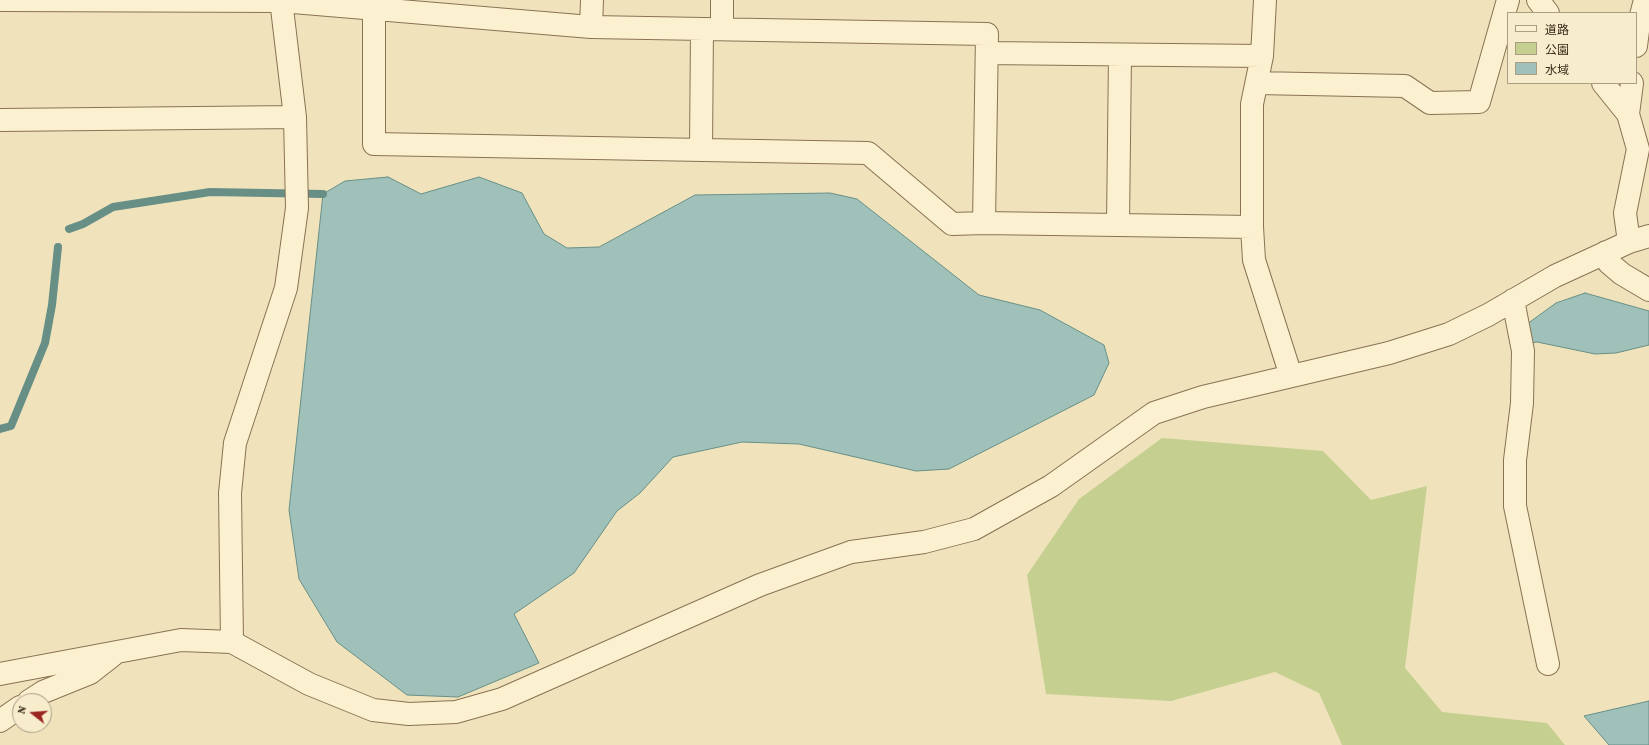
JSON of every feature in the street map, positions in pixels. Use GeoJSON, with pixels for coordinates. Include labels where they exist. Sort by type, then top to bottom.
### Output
{"type":"FeatureCollection","features":[{"type":"Feature","properties":{"kind":"street"},"geometry":{"type":"LineString","coordinates":[[0,0],[281,1],[591,27],[987,34],[984,223]]}},
{"type":"Feature","properties":{"kind":"street"},"geometry":{"type":"LineString","coordinates":[[591,27],[592,0]]}},
{"type":"Feature","properties":{"kind":"street"},"geometry":{"type":"LineString","coordinates":[[701,150],[712,29],[722,0]]}},
{"type":"Feature","properties":{"kind":"street"},"geometry":{"type":"LineString","coordinates":[[1265,0],[1262,56],[1252,104],[1252,228],[1254,260],[1291,376]]}},
{"type":"Feature","properties":{"kind":"street"},"geometry":{"type":"LineString","coordinates":[[1256,83],[1405,86],[1430,103],[1479,102],[1508,0]]}},
{"type":"Feature","properties":{"kind":"street"},"geometry":{"type":"LineString","coordinates":[[1538,0],[1547,12]]}},
{"type":"Feature","properties":{"kind":"street"},"geometry":{"type":"LineString","coordinates":[[1637,38],[1645,0]]}},
{"type":"Feature","properties":{"kind":"street"},"geometry":{"type":"LineString","coordinates":[[232,642],[230,493],[235,443],[286,288],[297,208],[295,117],[281,1]]}},
{"type":"Feature","properties":{"kind":"street"},"geometry":{"type":"LineString","coordinates":[[374,9],[374,144],[868,153],[952,224],[984,223],[1252,228]]}},
{"type":"Feature","properties":{"kind":"street"},"geometry":{"type":"LineString","coordinates":[[987,53],[1262,56]]}},
{"type":"Feature","properties":{"kind":"street"},"geometry":{"type":"LineString","coordinates":[[1118,225],[1120,55]]}},
{"type":"Feature","properties":{"kind":"street"},"geometry":{"type":"LineString","coordinates":[[1604,84],[1628,114],[1638,149],[1625,213],[1629,242]]}},
{"type":"Feature","properties":{"kind":"street"},"geometry":{"type":"LineString","coordinates":[[1628,114],[1632,84]]}},
{"type":"Feature","properties":{"kind":"street"},"geometry":{"type":"LineString","coordinates":[[0,120],[295,117]]}},
{"type":"Feature","properties":{"kind":"street"},"geometry":{"type":"LineString","coordinates":[[0,674],[181,640],[232,642],[309,684],[374,710],[409,714],[456,712],[502,699],[760,585],[851,552],[924,542],[974,529],[1051,486],[1154,413],[1203,397],[1389,353],[1449,334],[1488,315],[1555,276],[1629,242],[1649,236]]}},
{"type":"Feature","properties":{"kind":"street"},"geometry":{"type":"LineString","coordinates":[[1606,252],[1609,262],[1622,274],[1649,290]]}},
{"type":"Feature","properties":{"kind":"street"},"geometry":{"type":"LineString","coordinates":[[1513,300],[1523,351],[1522,403],[1515,460],[1515,506],[1548,664]]}},
{"type":"Feature","properties":{"kind":"street"},"geometry":{"type":"LineString","coordinates":[[41,693],[90,673],[117,652]]}},
{"type":"Feature","properties":{"kind":"street"},"geometry":{"type":"LineString","coordinates":[[0,721],[12,713]]}},
{"type":"Feature","properties":{"kind":"green space"},"geometry":{"type":"Polygon","coordinates":[[[1162,438],[1323,451],[1371,500],[1427,486],[1405,668],[1442,712],[1547,723],[1565,745],[1342,745],[1319,693],[1275,672],[1171,701],[1046,694],[1027,575],[1079,499],[1162,438]]]}},
{"type":"Feature","properties":{"kind":"water"},"geometry":{"type":"Polygon","coordinates":[[[388,177],[421,194],[479,177],[522,193],[544,234],[567,248],[599,247],[695,195],[830,193],[857,199],[979,295],[1040,310],[1104,345],[1109,363],[1094,395],[949,469],[916,471],[799,444],[742,442],[673,457],[640,493],[617,511],[574,573],[514,614],[539,663],[458,697],[407,695],[337,642],[299,579],[289,510],[323,194],[345,181],[388,177]]]}},
{"type":"Feature","properties":{"kind":"water"},"geometry":{"type":"Polygon","coordinates":[[[1585,293],[1649,311],[1649,345],[1616,353],[1595,354],[1537,342],[1530,343],[1527,324],[1556,303],[1585,293]]]}},
{"type":"Feature","properties":{"kind":"water"},"geometry":{"type":"Polygon","coordinates":[[[1649,701],[1649,745],[1609,745],[1584,716],[1649,701]]]}},
{"type":"Feature","properties":{"kind":"waterway"},"geometry":{"type":"LineString","coordinates":[[69,229],[83,224],[113,207],[210,192],[323,194]]}},
{"type":"Feature","properties":{"kind":"waterway"},"geometry":{"type":"LineString","coordinates":[[0,429],[11,426],[45,343],[52,305],[58,247]]}}]}
